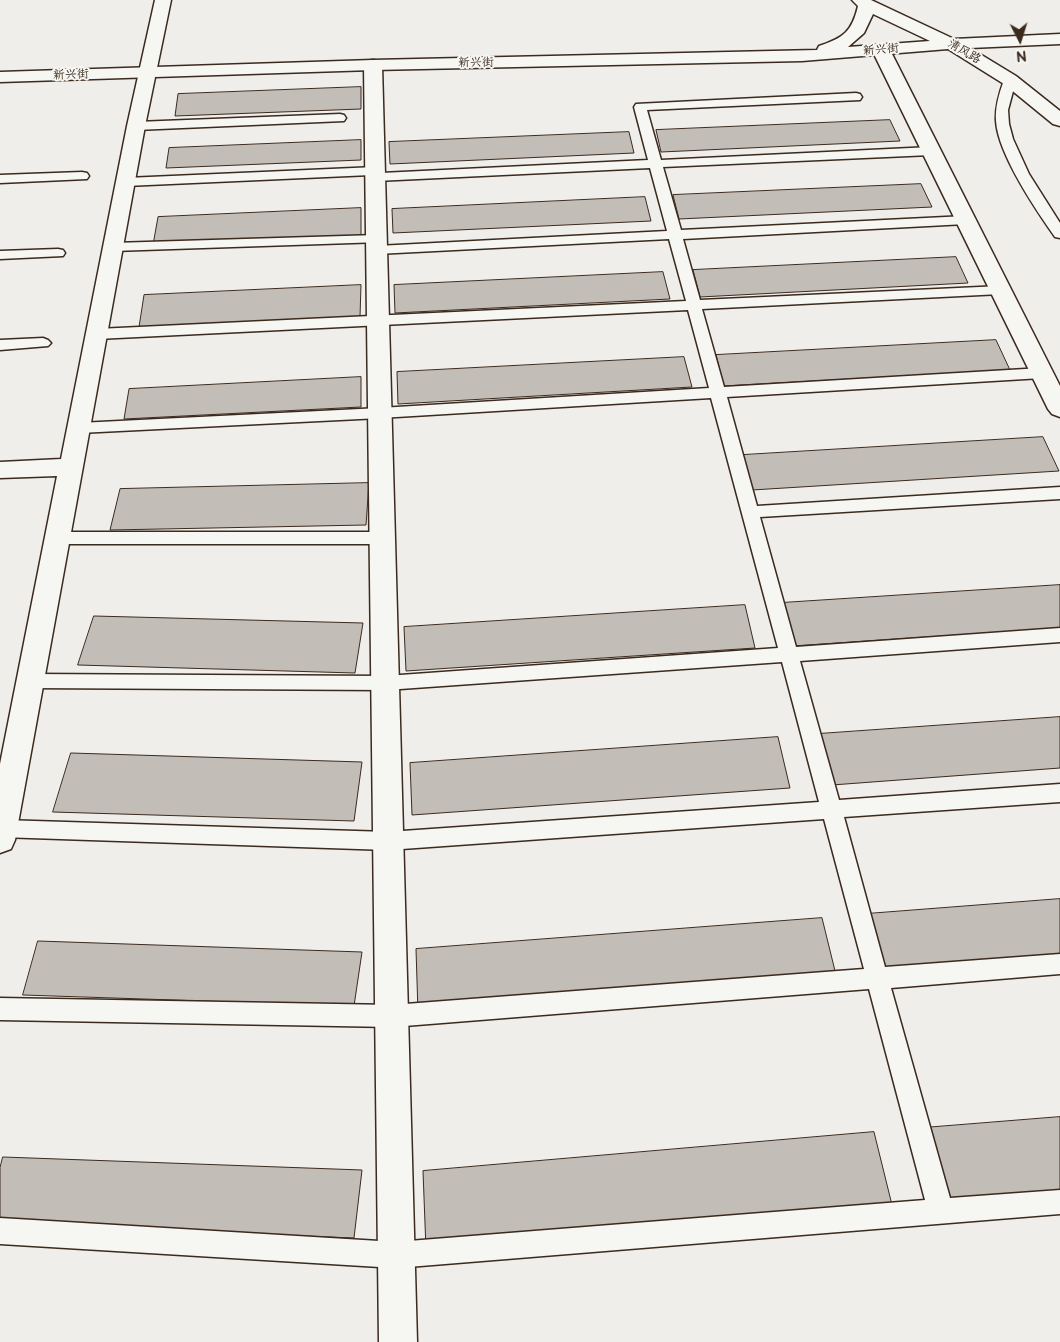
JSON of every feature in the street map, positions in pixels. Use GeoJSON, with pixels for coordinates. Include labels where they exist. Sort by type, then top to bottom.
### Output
{"type":"FeatureCollection","features":[{"type":"Feature","properties":{"kind":"street"},"geometry":{"type":"LineString","coordinates":[[1,835],[136,126],[164,0]]}},
{"type":"Feature","properties":{"kind":"street"},"geometry":{"type":"LineString","coordinates":[[802,56],[844,44],[862,28],[864,3]]}},
{"type":"Feature","properties":{"kind":"street","name":"清风路"},"geometry":{"type":"LineString","coordinates":[[864,3],[952,44],[1010,80],[1060,120]]}},
{"type":"Feature","properties":{"kind":"street","name":"新兴街"},"geometry":{"type":"LineString","coordinates":[[0,77],[373,65],[802,56],[952,44],[1060,39]]}},
{"type":"Feature","properties":{"kind":"street"},"geometry":{"type":"LineString","coordinates":[[881,50],[1060,409]]}},
{"type":"Feature","properties":{"kind":"street"},"geometry":{"type":"LineString","coordinates":[[373,65],[398,1342]]}},
{"type":"Feature","properties":{"kind":"street"},"geometry":{"type":"LineString","coordinates":[[0,470],[71,467]]}},
{"type":"Feature","properties":{"kind":"lane"},"geometry":{"type":"LineString","coordinates":[[1010,80],[1002,110],[1002,128],[1010,148],[1060,234]]}},
{"type":"Feature","properties":{"kind":"lane"},"geometry":{"type":"LineString","coordinates":[[856,97],[640,107],[941,1212]]}},
{"type":"Feature","properties":{"kind":"lane"},"geometry":{"type":"LineString","coordinates":[[136,126],[340,118]]}},
{"type":"Feature","properties":{"kind":"lane"},"geometry":{"type":"LineString","coordinates":[[126,182],[656,164],[931,151]]}},
{"type":"Feature","properties":{"kind":"lane"},"geometry":{"type":"LineString","coordinates":[[0,179],[82,176]]}},
{"type":"Feature","properties":{"kind":"lane"},"geometry":{"type":"LineString","coordinates":[[113,248],[377,244],[675,235],[966,220]]}},
{"type":"Feature","properties":{"kind":"lane"},"geometry":{"type":"LineString","coordinates":[[0,255],[58,253]]}},
{"type":"Feature","properties":{"kind":"lane"},"geometry":{"type":"LineString","coordinates":[[97,334],[1001,290]]}},
{"type":"Feature","properties":{"kind":"lane"},"geometry":{"type":"LineString","coordinates":[[0,345],[43,343]]}},
{"type":"Feature","properties":{"kind":"lane"},"geometry":{"type":"LineString","coordinates":[[79,428],[380,413],[1042,373]]}},
{"type":"Feature","properties":{"kind":"lane"},"geometry":{"type":"LineString","coordinates":[[751,512],[1060,493]]}},
{"type":"Feature","properties":{"kind":"lane"},"geometry":{"type":"LineString","coordinates":[[58,538],[383,538]]}},
{"type":"Feature","properties":{"kind":"lane"},"geometry":{"type":"LineString","coordinates":[[30,681],[386,683],[1060,635]]}},
{"type":"Feature","properties":{"kind":"lane"},"geometry":{"type":"LineString","coordinates":[[1,835],[388,841],[1060,793]]}},
{"type":"Feature","properties":{"kind":"lane"},"geometry":{"type":"LineString","coordinates":[[0,1009],[392,1016],[1060,964]]}},
{"type":"Feature","properties":{"kind":"lane"},"geometry":{"type":"LineString","coordinates":[[0,1231],[396,1255],[1060,1202]]}},
{"type":"Feature","properties":{"kind":"building"},"geometry":{"type":"Polygon","coordinates":[[[361,87],[361,109],[175,116],[178,94],[361,87]]]}},
{"type":"Feature","properties":{"kind":"building"},"geometry":{"type":"Polygon","coordinates":[[[890,120],[900,141],[661,152],[656,130],[890,120]]]}},
{"type":"Feature","properties":{"kind":"building"},"geometry":{"type":"Polygon","coordinates":[[[629,132],[634,153],[390,164],[389,142],[629,132]]]}},
{"type":"Feature","properties":{"kind":"building"},"geometry":{"type":"Polygon","coordinates":[[[361,140],[361,160],[166,168],[169,148],[361,140]]]}},
{"type":"Feature","properties":{"kind":"building"},"geometry":{"type":"Polygon","coordinates":[[[921,184],[932,207],[679,219],[673,195],[921,184]]]}},
{"type":"Feature","properties":{"kind":"building"},"geometry":{"type":"Polygon","coordinates":[[[645,197],[651,221],[393,233],[392,209],[645,197]]]}},
{"type":"Feature","properties":{"kind":"building"},"geometry":{"type":"Polygon","coordinates":[[[361,208],[361,236],[153,245],[158,217],[361,208]]]}},
{"type":"Feature","properties":{"kind":"building"},"geometry":{"type":"Polygon","coordinates":[[[956,257],[968,283],[700,297],[693,270],[956,257]]]}},
{"type":"Feature","properties":{"kind":"building"},"geometry":{"type":"Polygon","coordinates":[[[663,272],[670,299],[395,313],[394,285],[663,272]]]}},
{"type":"Feature","properties":{"kind":"building"},"geometry":{"type":"Polygon","coordinates":[[[361,285],[360,317],[139,327],[144,295],[361,285]]]}},
{"type":"Feature","properties":{"kind":"building"},"geometry":{"type":"Polygon","coordinates":[[[996,340],[1010,370],[724,386],[716,355],[996,340]]]}},
{"type":"Feature","properties":{"kind":"building"},"geometry":{"type":"Polygon","coordinates":[[[684,357],[692,387],[398,404],[397,372],[684,357]]]}},
{"type":"Feature","properties":{"kind":"building"},"geometry":{"type":"Polygon","coordinates":[[[361,377],[361,407],[124,419],[129,389],[361,377]]]}},
{"type":"Feature","properties":{"kind":"building"},"geometry":{"type":"Polygon","coordinates":[[[1043,437],[1059,471],[752,490],[743,455],[1043,437]]]}},
{"type":"Feature","properties":{"kind":"building"},"geometry":{"type":"Polygon","coordinates":[[[369,483],[366,525],[110,530],[120,489],[369,483]]]}},
{"type":"Feature","properties":{"kind":"building"},"geometry":{"type":"Polygon","coordinates":[[[1060,585],[1060,628],[793,646],[781,603],[1060,585]]]}},
{"type":"Feature","properties":{"kind":"building"},"geometry":{"type":"Polygon","coordinates":[[[745,605],[755,648],[406,671],[404,627],[745,605]]]}},
{"type":"Feature","properties":{"kind":"building"},"geometry":{"type":"Polygon","coordinates":[[[94,616],[363,623],[355,673],[78,665],[94,616]]]}},
{"type":"Feature","properties":{"kind":"building"},"geometry":{"type":"Polygon","coordinates":[[[1060,717],[1060,768],[832,785],[818,734],[1060,717]]]}},
{"type":"Feature","properties":{"kind":"building"},"geometry":{"type":"Polygon","coordinates":[[[778,737],[790,788],[412,815],[410,763],[778,737]]]}},
{"type":"Feature","properties":{"kind":"building"},"geometry":{"type":"Polygon","coordinates":[[[71,753],[362,762],[354,821],[53,812],[71,753]]]}},
{"type":"Feature","properties":{"kind":"building"},"geometry":{"type":"Polygon","coordinates":[[[1060,899],[1060,962],[883,976],[866,914],[1060,899]]]}},
{"type":"Feature","properties":{"kind":"building"},"geometry":{"type":"Polygon","coordinates":[[[822,918],[837,979],[418,1013],[416,949],[822,918]]]}},
{"type":"Feature","properties":{"kind":"building"},"geometry":{"type":"Polygon","coordinates":[[[38,941],[362,952],[354,1006],[23,995],[38,941]]]}},
{"type":"Feature","properties":{"kind":"building"},"geometry":{"type":"Polygon","coordinates":[[[1060,1117],[1060,1194],[944,1204],[923,1128],[1060,1117]]]}},
{"type":"Feature","properties":{"kind":"building"},"geometry":{"type":"Polygon","coordinates":[[[874,1132],[893,1209],[426,1250],[423,1171],[874,1132]]]}},
{"type":"Feature","properties":{"kind":"building"},"geometry":{"type":"Polygon","coordinates":[[[3,1157],[362,1170],[354,1238],[0,1224],[0,1168],[3,1157]]]}}]}
